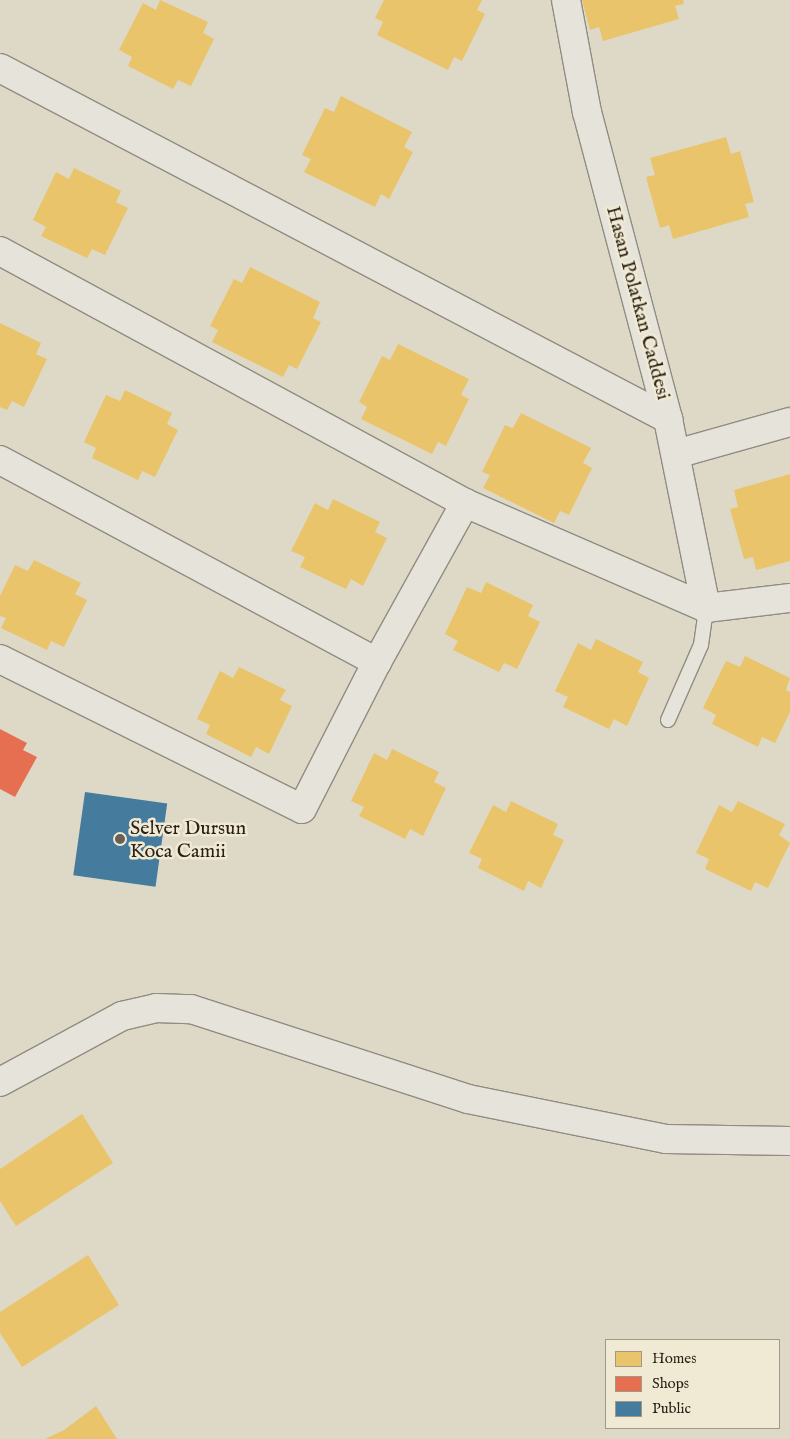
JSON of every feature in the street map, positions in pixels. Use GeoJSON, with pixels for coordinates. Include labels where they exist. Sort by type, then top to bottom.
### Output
{"type":"FeatureCollection","features":[{"type":"Feature","properties":{"kind":"street","name":"Hasan Polatkan Caddesi"},"geometry":{"type":"LineString","coordinates":[[566,0],[587,112],[668,419],[706,608]]}},
{"type":"Feature","properties":{"kind":"street"},"geometry":{"type":"LineString","coordinates":[[0,68],[668,419]]}},
{"type":"Feature","properties":{"kind":"street"},"geometry":{"type":"LineString","coordinates":[[0,251],[465,503],[706,608],[790,598]]}},
{"type":"Feature","properties":{"kind":"street"},"geometry":{"type":"LineString","coordinates":[[676,454],[790,422]]}},
{"type":"Feature","properties":{"kind":"street"},"geometry":{"type":"LineString","coordinates":[[0,460],[377,662]]}},
{"type":"Feature","properties":{"kind":"street"},"geometry":{"type":"LineString","coordinates":[[0,659],[302,809],[377,662],[465,503]]}},
{"type":"Feature","properties":{"kind":"street"},"geometry":{"type":"LineString","coordinates":[[5,1075],[122,1016],[156,1008],[191,1009],[468,1099],[666,1138],[790,1142]]}},
{"type":"Feature","properties":{"kind":"lane"},"geometry":{"type":"LineString","coordinates":[[668,720],[701,645],[706,608]]}},
{"type":"Feature","properties":{"kind":"building: Homes"},"geometry":{"type":"Polygon","coordinates":[[[160,0],[208,22],[203,33],[214,39],[191,86],[178,80],[173,89],[128,66],[132,57],[119,50],[143,3],[156,10],[160,0]]]}},
{"type":"Feature","properties":{"kind":"building: Homes"},"geometry":{"type":"Polygon","coordinates":[[[384,0],[482,0],[477,10],[485,14],[462,61],[454,57],[448,70],[377,35],[383,22],[375,18],[384,0]]]}},
{"type":"Feature","properties":{"kind":"building: Homes"},"geometry":{"type":"Polygon","coordinates":[[[582,0],[683,0],[684,4],[675,6],[679,19],[603,41],[599,27],[590,30],[582,0]]]}},
{"type":"Feature","properties":{"kind":"building: Homes"},"geometry":{"type":"Polygon","coordinates":[[[341,96],[412,132],[404,147],[413,152],[389,199],[381,194],[375,207],[304,172],[311,159],[302,155],[325,108],[334,112],[341,96]]]}},
{"type":"Feature","properties":{"kind":"building: Homes"},"geometry":{"type":"Polygon","coordinates":[[[726,137],[731,154],[740,151],[754,202],[745,204],[749,217],[673,239],[669,225],[660,228],[646,177],[655,175],[650,158],[726,137]]]}},
{"type":"Feature","properties":{"kind":"building: Homes"},"geometry":{"type":"Polygon","coordinates":[[[74,168],[121,191],[116,202],[128,208],[105,255],[92,249],[87,258],[41,236],[46,227],[33,220],[56,172],[69,179],[74,168]]]}},
{"type":"Feature","properties":{"kind":"building: Homes"},"geometry":{"type":"Polygon","coordinates":[[[250,267],[320,302],[313,318],[321,322],[297,369],[289,365],[283,377],[212,342],[218,330],[210,326],[234,279],[242,283],[250,267]]]}},
{"type":"Feature","properties":{"kind":"building: Homes"},"geometry":{"type":"Polygon","coordinates":[[[0,323],[41,343],[36,354],[47,359],[24,407],[12,401],[7,410],[0,407],[0,323]]]}},
{"type":"Feature","properties":{"kind":"building: Homes"},"geometry":{"type":"Polygon","coordinates":[[[398,344],[469,379],[461,395],[469,399],[446,446],[438,442],[432,454],[361,419],[367,407],[359,402],[382,356],[390,360],[398,344]]]}},
{"type":"Feature","properties":{"kind":"building: Homes"},"geometry":{"type":"Polygon","coordinates":[[[125,390],[172,413],[167,424],[178,430],[155,477],[142,471],[138,480],[92,458],[96,448],[84,442],[106,395],[120,401],[125,390]]]}},
{"type":"Feature","properties":{"kind":"building: Homes"},"geometry":{"type":"Polygon","coordinates":[[[521,413],[591,448],[583,463],[592,468],[569,515],[560,511],[554,523],[483,488],[490,475],[482,472],[505,425],[513,428],[521,413]]]}},
{"type":"Feature","properties":{"kind":"building: Homes"},"geometry":{"type":"Polygon","coordinates":[[[790,474],[790,561],[756,570],[753,557],[744,559],[730,509],[738,507],[734,490],[790,474]]]}},
{"type":"Feature","properties":{"kind":"building: Homes"},"geometry":{"type":"Polygon","coordinates":[[[333,499],[380,522],[375,532],[387,538],[363,586],[351,579],[346,589],[300,567],[305,557],[291,551],[315,503],[328,510],[333,499]]]}},
{"type":"Feature","properties":{"kind":"building: Homes"},"geometry":{"type":"Polygon","coordinates":[[[34,560],[81,583],[75,594],[87,600],[64,647],[51,641],[47,650],[1,628],[6,618],[0,616],[0,596],[15,565],[28,571],[34,560]]]}},
{"type":"Feature","properties":{"kind":"building: Homes"},"geometry":{"type":"Polygon","coordinates":[[[486,582],[533,605],[528,616],[540,622],[517,669],[504,663],[499,672],[453,650],[458,641],[445,634],[467,587],[481,593],[486,582]]]}},
{"type":"Feature","properties":{"kind":"building: Homes"},"geometry":{"type":"Polygon","coordinates":[[[596,639],[643,662],[638,672],[649,678],[627,726],[614,719],[609,729],[563,707],[568,697],[555,691],[578,643],[591,650],[596,639]]]}},
{"type":"Feature","properties":{"kind":"building: Homes"},"geometry":{"type":"Polygon","coordinates":[[[745,656],[790,678],[786,690],[790,692],[790,712],[775,743],[762,737],[758,747],[712,724],[716,715],[703,708],[726,661],[740,667],[745,656]]]}},
{"type":"Feature","properties":{"kind":"building: Homes"},"geometry":{"type":"Polygon","coordinates":[[[239,667],[286,690],[280,700],[292,706],[269,754],[256,747],[251,757],[206,734],[210,725],[197,719],[220,671],[233,678],[239,667]]]}},
{"type":"Feature","properties":{"kind":"building: Homes"},"geometry":{"type":"Polygon","coordinates":[[[392,749],[439,772],[434,782],[446,788],[423,836],[410,829],[405,839],[359,816],[364,807],[351,801],[374,753],[387,760],[392,749]]]}},
{"type":"Feature","properties":{"kind":"building: Homes"},"geometry":{"type":"Polygon","coordinates":[[[511,801],[558,824],[553,835],[564,840],[541,888],[528,881],[524,891],[478,868],[482,859],[469,853],[493,805],[506,812],[511,801]]]}},
{"type":"Feature","properties":{"kind":"building: Homes"},"geometry":{"type":"Polygon","coordinates":[[[738,801],[785,824],[779,835],[790,843],[768,888],[755,882],[751,891],[705,869],[709,859],[696,853],[719,805],[732,812],[738,801]]]}},
{"type":"Feature","properties":{"kind":"building: Homes"},"geometry":{"type":"Polygon","coordinates":[[[82,1114],[113,1163],[16,1226],[0,1201],[0,1169],[82,1114]]]}},
{"type":"Feature","properties":{"kind":"building: Homes"},"geometry":{"type":"Polygon","coordinates":[[[88,1255],[119,1305],[22,1367],[0,1333],[0,1312],[88,1255]]]}},
{"type":"Feature","properties":{"kind":"building: Homes"},"geometry":{"type":"Polygon","coordinates":[[[96,1406],[117,1439],[45,1439],[64,1430],[96,1406]]]}},
{"type":"Feature","properties":{"kind":"building: Shops"},"geometry":{"type":"Polygon","coordinates":[[[0,729],[27,743],[23,750],[37,757],[15,797],[0,789],[0,729]]]}},
{"type":"Feature","properties":{"kind":"building: Public","name":"Selver Dursun Koca Camii"},"geometry":{"type":"Polygon","coordinates":[[[85,792],[167,804],[156,887],[73,875],[85,792]]]}},
{"type":"Feature","properties":{"kind":"place","name":"Selver Dursun Koca Camii"},"geometry":{"type":"Point","coordinates":[120,839]}}]}
